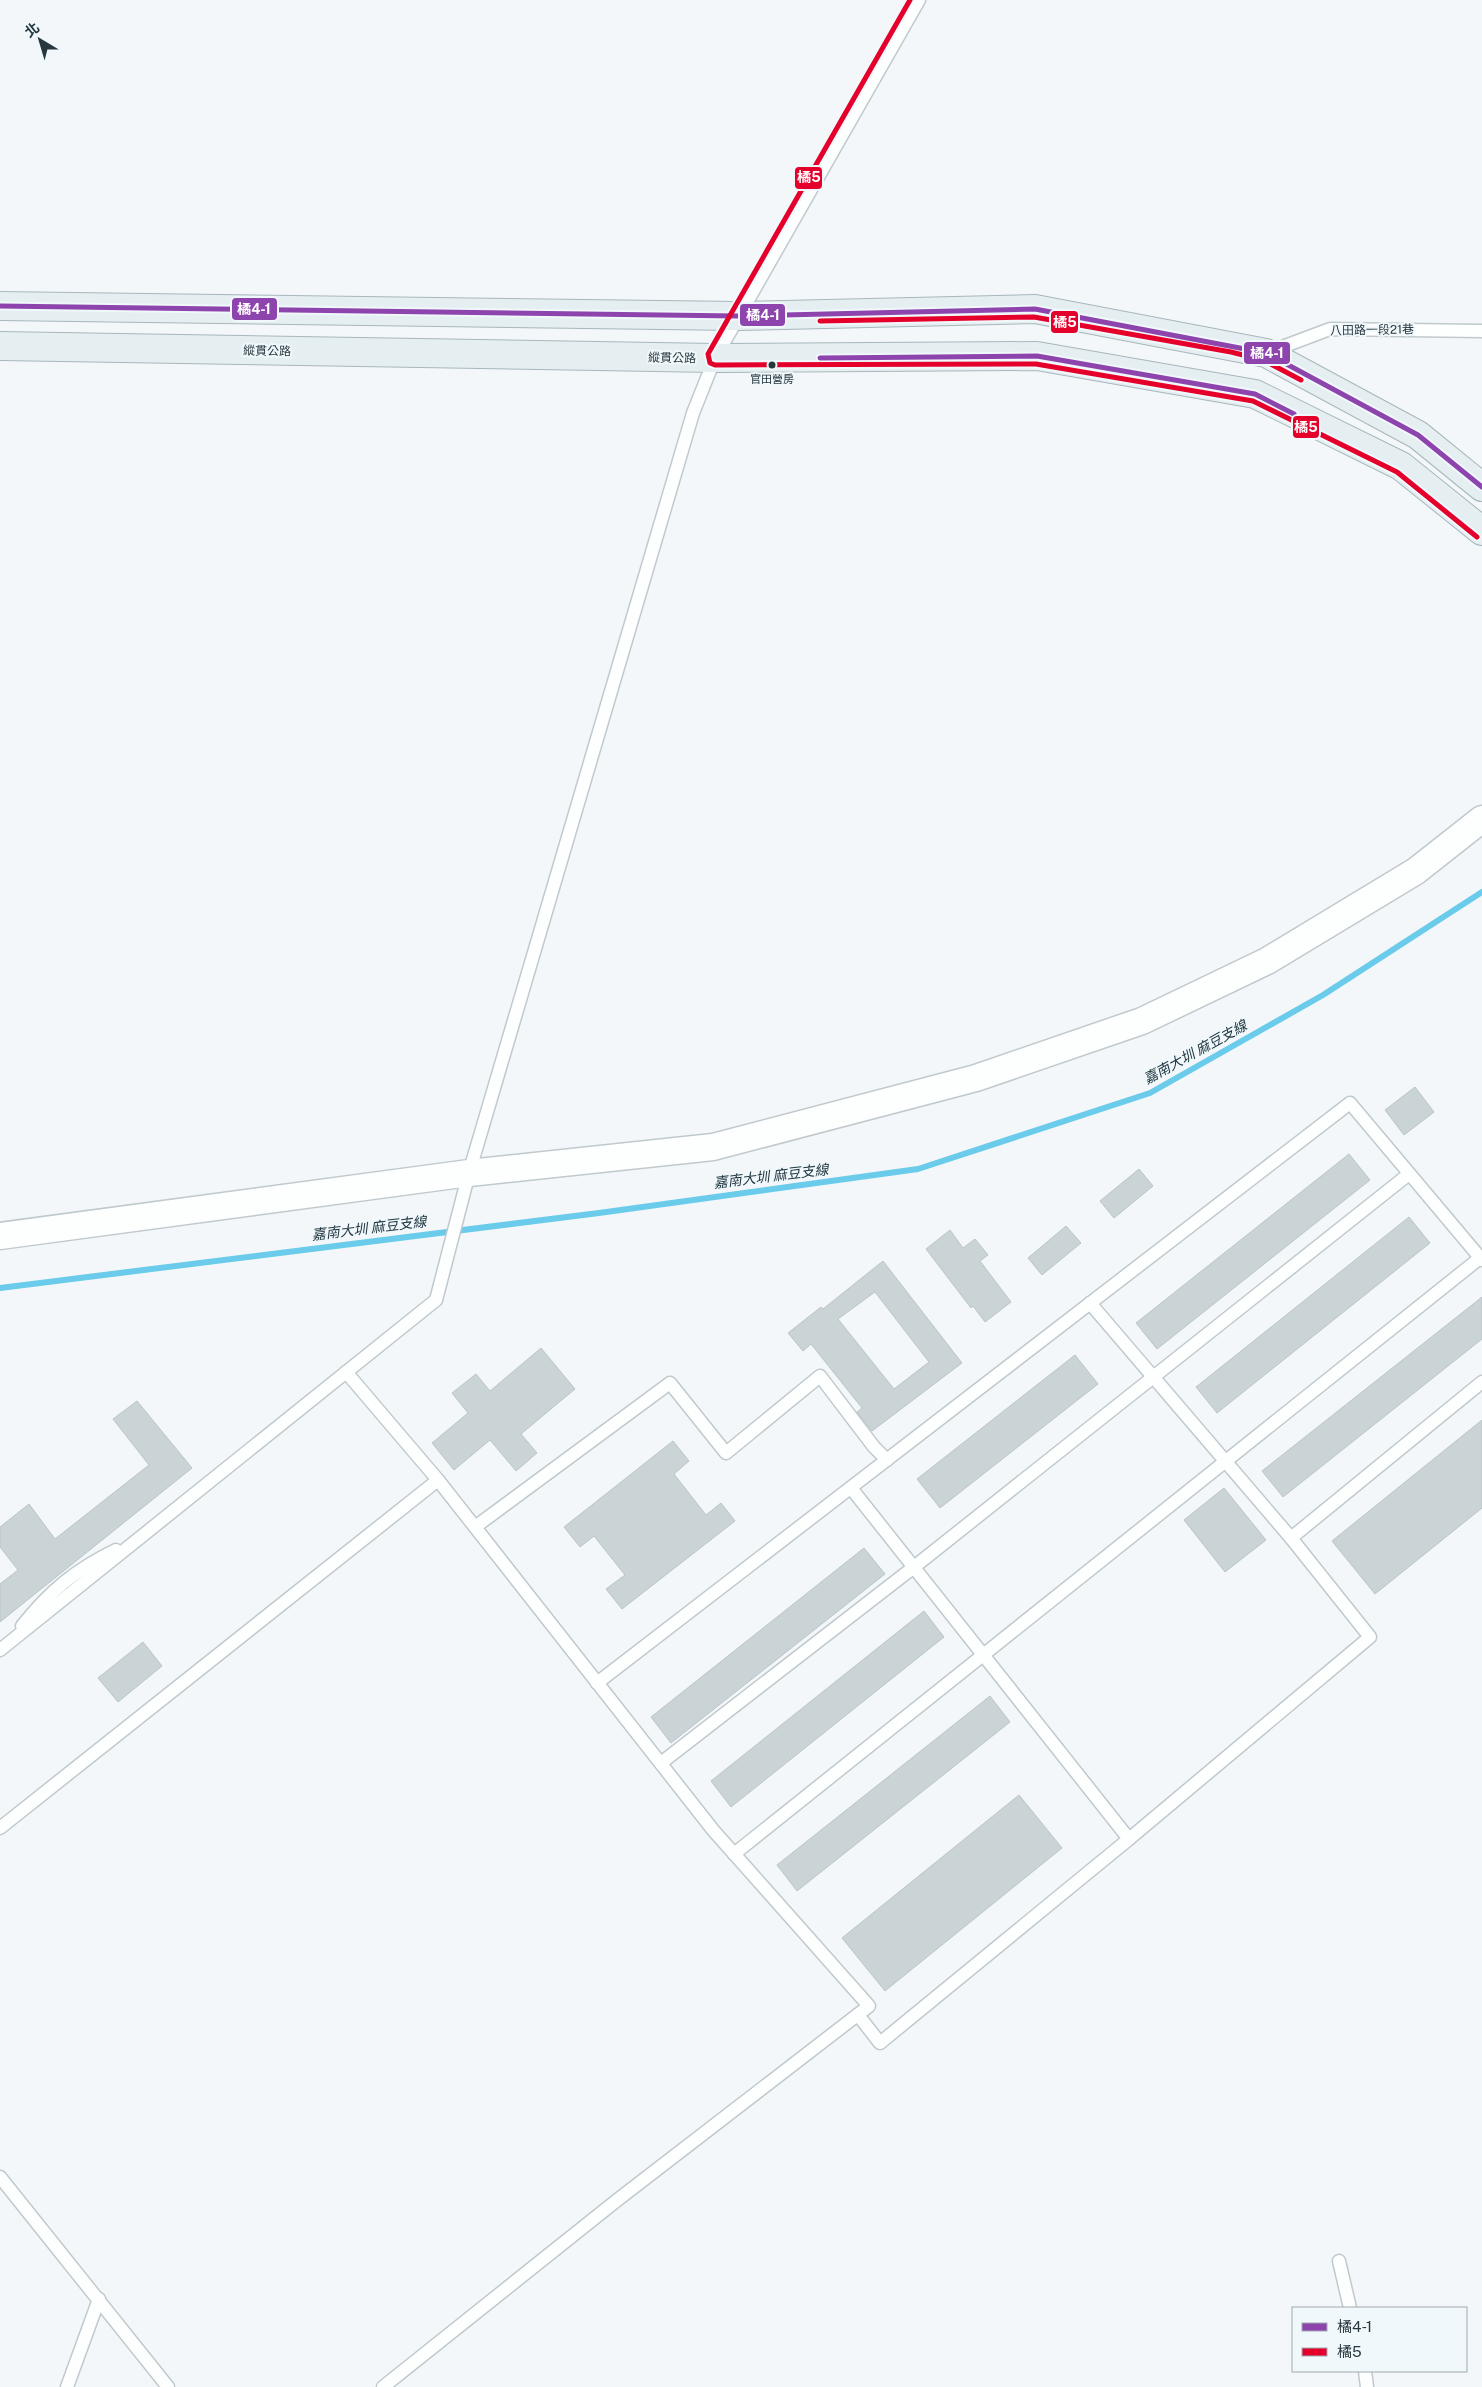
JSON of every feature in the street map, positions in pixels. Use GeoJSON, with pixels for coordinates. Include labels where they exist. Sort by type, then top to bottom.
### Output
{"type":"FeatureCollection","features":[{"type":"Feature","properties":{"kind":"main road"},"geometry":{"type":"LineString","coordinates":[[0,306],[738,316],[1035,309],[1266,353],[1418,435],[1482,487]]}},
{"type":"Feature","properties":{"kind":"main road","name":"縱貫公路"},"geometry":{"type":"LineString","coordinates":[[0,346],[715,358],[1038,356],[1255,394],[1401,466],[1482,531]]}},
{"type":"Feature","properties":{"kind":"street"},"geometry":{"type":"LineString","coordinates":[[0,1236],[469,1173],[713,1147],[976,1078],[1142,1021],[1267,961],[1416,871],[1482,818]]}},
{"type":"Feature","properties":{"kind":"lane"},"geometry":{"type":"LineString","coordinates":[[3,1648],[436,1300],[469,1173],[693,414],[715,358],[919,0]]}},
{"type":"Feature","properties":{"kind":"lane","name":"八田路一段21巷"},"geometry":{"type":"LineString","coordinates":[[1266,353],[1330,329],[1482,331]]}},
{"type":"Feature","properties":{"kind":"lane"},"geometry":{"type":"LineString","coordinates":[[598,1683],[1350,1103],[1481,1259],[1225,1460],[734,1854]]}},
{"type":"Feature","properties":{"kind":"lane"},"geometry":{"type":"LineString","coordinates":[[661,1763],[914,1567],[1409,1174]]}},
{"type":"Feature","properties":{"kind":"lane"},"geometry":{"type":"LineString","coordinates":[[858,2015],[880,2043],[1130,1839],[1370,1637],[1291,1538],[1090,1304]]}},
{"type":"Feature","properties":{"kind":"lane"},"geometry":{"type":"LineString","coordinates":[[346,1372],[438,1480],[734,1854],[869,2006],[616,2201],[383,2387]]}},
{"type":"Feature","properties":{"kind":"lane"},"geometry":{"type":"LineString","coordinates":[[475,1527],[670,1383],[726,1453],[820,1376],[874,1446],[888,1460]]}},
{"type":"Feature","properties":{"kind":"lane"},"geometry":{"type":"LineString","coordinates":[[1291,1538],[1482,1382]]}},
{"type":"Feature","properties":{"kind":"lane"},"geometry":{"type":"LineString","coordinates":[[0,1828],[438,1480]]}},
{"type":"Feature","properties":{"kind":"lane"},"geometry":{"type":"LineString","coordinates":[[851,1488],[1130,1839]]}},
{"type":"Feature","properties":{"kind":"lane"},"geometry":{"type":"LineString","coordinates":[[0,2177],[168,2387]]}},
{"type":"Feature","properties":{"kind":"lane"},"geometry":{"type":"LineString","coordinates":[[1339,2261],[1350,2307]]}},
{"type":"Feature","properties":{"kind":"lane"},"geometry":{"type":"LineString","coordinates":[[67,2387],[99,2299]]}},
{"type":"Feature","properties":{"kind":"lane"},"geometry":{"type":"LineString","coordinates":[[1365,2372],[1367,2387]]}},
{"type":"Feature","properties":{"kind":"building"},"geometry":{"type":"Polygon","coordinates":[[[1415,1087],[1434,1112],[1404,1135],[1385,1110],[1415,1087]]]}},
{"type":"Feature","properties":{"kind":"building"},"geometry":{"type":"Polygon","coordinates":[[[1349,1154],[1370,1180],[1157,1349],[1136,1323],[1349,1154]]]}},
{"type":"Feature","properties":{"kind":"building"},"geometry":{"type":"Polygon","coordinates":[[[1139,1169],[1153,1186],[1114,1218],[1100,1201],[1139,1169]]]}},
{"type":"Feature","properties":{"kind":"building"},"geometry":{"type":"Polygon","coordinates":[[[1409,1217],[1430,1243],[1217,1413],[1196,1387],[1409,1217]]]}},
{"type":"Feature","properties":{"kind":"building"},"geometry":{"type":"Polygon","coordinates":[[[1066,1226],[1081,1243],[1042,1275],[1028,1258],[1066,1226]]]}},
{"type":"Feature","properties":{"kind":"building"},"geometry":{"type":"Polygon","coordinates":[[[950,1230],[963,1248],[975,1239],[988,1255],[980,1261],[1011,1302],[985,1322],[973,1306],[971,1308],[926,1249],[950,1230]]]}},
{"type":"Feature","properties":{"kind":"building"},"geometry":{"type":"Polygon","coordinates":[[[883,1261],[962,1363],[872,1431],[857,1412],[862,1408],[811,1344],[803,1351],[788,1333],[821,1307],[823,1309],[883,1261]],[[875,1292],[838,1319],[894,1389],[929,1362],[875,1292]]]}},
{"type":"Feature","properties":{"kind":"building"},"geometry":{"type":"Polygon","coordinates":[[[1482,1297],[1482,1339],[1283,1497],[1262,1471],[1482,1297]]]}},
{"type":"Feature","properties":{"kind":"building"},"geometry":{"type":"Polygon","coordinates":[[[541,1348],[575,1389],[521,1434],[537,1453],[516,1471],[490,1440],[454,1470],[432,1443],[468,1413],[452,1393],[476,1374],[490,1391],[541,1348]]]}},
{"type":"Feature","properties":{"kind":"building"},"geometry":{"type":"Polygon","coordinates":[[[1075,1355],[1098,1384],[940,1508],[917,1479],[1075,1355]]]}},
{"type":"Feature","properties":{"kind":"building"},"geometry":{"type":"Polygon","coordinates":[[[137,1401],[192,1468],[0,1622],[0,1584],[18,1570],[0,1547],[0,1527],[29,1504],[55,1539],[149,1465],[113,1419],[137,1401]]]}},
{"type":"Feature","properties":{"kind":"building"},"geometry":{"type":"Polygon","coordinates":[[[1482,1420],[1482,1508],[1375,1594],[1332,1541],[1482,1420]]]}},
{"type":"Feature","properties":{"kind":"building"},"geometry":{"type":"Polygon","coordinates":[[[673,1441],[689,1461],[674,1474],[706,1515],[721,1503],[735,1521],[622,1609],[606,1589],[625,1575],[594,1536],[580,1547],[564,1527],[673,1441]]]}},
{"type":"Feature","properties":{"kind":"building"},"geometry":{"type":"Polygon","coordinates":[[[1224,1488],[1266,1540],[1225,1572],[1184,1520],[1224,1488]]]}},
{"type":"Feature","properties":{"kind":"building"},"geometry":{"type":"Polygon","coordinates":[[[864,1548],[885,1574],[671,1743],[651,1717],[864,1548]]]}},
{"type":"Feature","properties":{"kind":"building"},"geometry":{"type":"Polygon","coordinates":[[[924,1611],[944,1637],[731,1807],[711,1781],[924,1611]]]}},
{"type":"Feature","properties":{"kind":"building"},"geometry":{"type":"Polygon","coordinates":[[[143,1642],[162,1666],[118,1702],[98,1678],[143,1642]]]}},
{"type":"Feature","properties":{"kind":"building"},"geometry":{"type":"Polygon","coordinates":[[[990,1696],[1010,1722],[797,1891],[777,1865],[990,1696]]]}},
{"type":"Feature","properties":{"kind":"building"},"geometry":{"type":"Polygon","coordinates":[[[1019,1795],[1062,1848],[885,1991],[842,1938],[1019,1795]]]}},
{"type":"Feature","properties":{"kind":"waterway","name":"嘉南大圳 麻豆支線"},"geometry":{"type":"LineString","coordinates":[[0,1288],[599,1213],[918,1169],[1150,1093],[1323,995],[1482,892]]}},
{"type":"Feature","properties":{"kind":"transit line","name":"橘5"},"geometry":{"type":"LineString","coordinates":[[910,0],[708,354],[710,363],[715,365],[1036,364],[1253,401],[1397,472],[1477,537]]}},
{"type":"Feature","properties":{"kind":"transit line","name":"橘4-1"},"geometry":{"type":"LineString","coordinates":[[0,306],[738,316],[1035,309],[1266,353],[1418,435],[1482,487]]}},
{"type":"Feature","properties":{"kind":"transit line","name":"橘5"},"geometry":{"type":"LineString","coordinates":[[820,321],[1034,317],[1231,352],[1263,360],[1301,380]]}},
{"type":"Feature","properties":{"kind":"transit line","name":"橘4-1"},"geometry":{"type":"LineString","coordinates":[[820,358],[1037,356],[1255,394],[1294,414]]}},
{"type":"Feature","properties":{"kind":"place","name":"官田營房"},"geometry":{"type":"Point","coordinates":[772,365]}}]}
